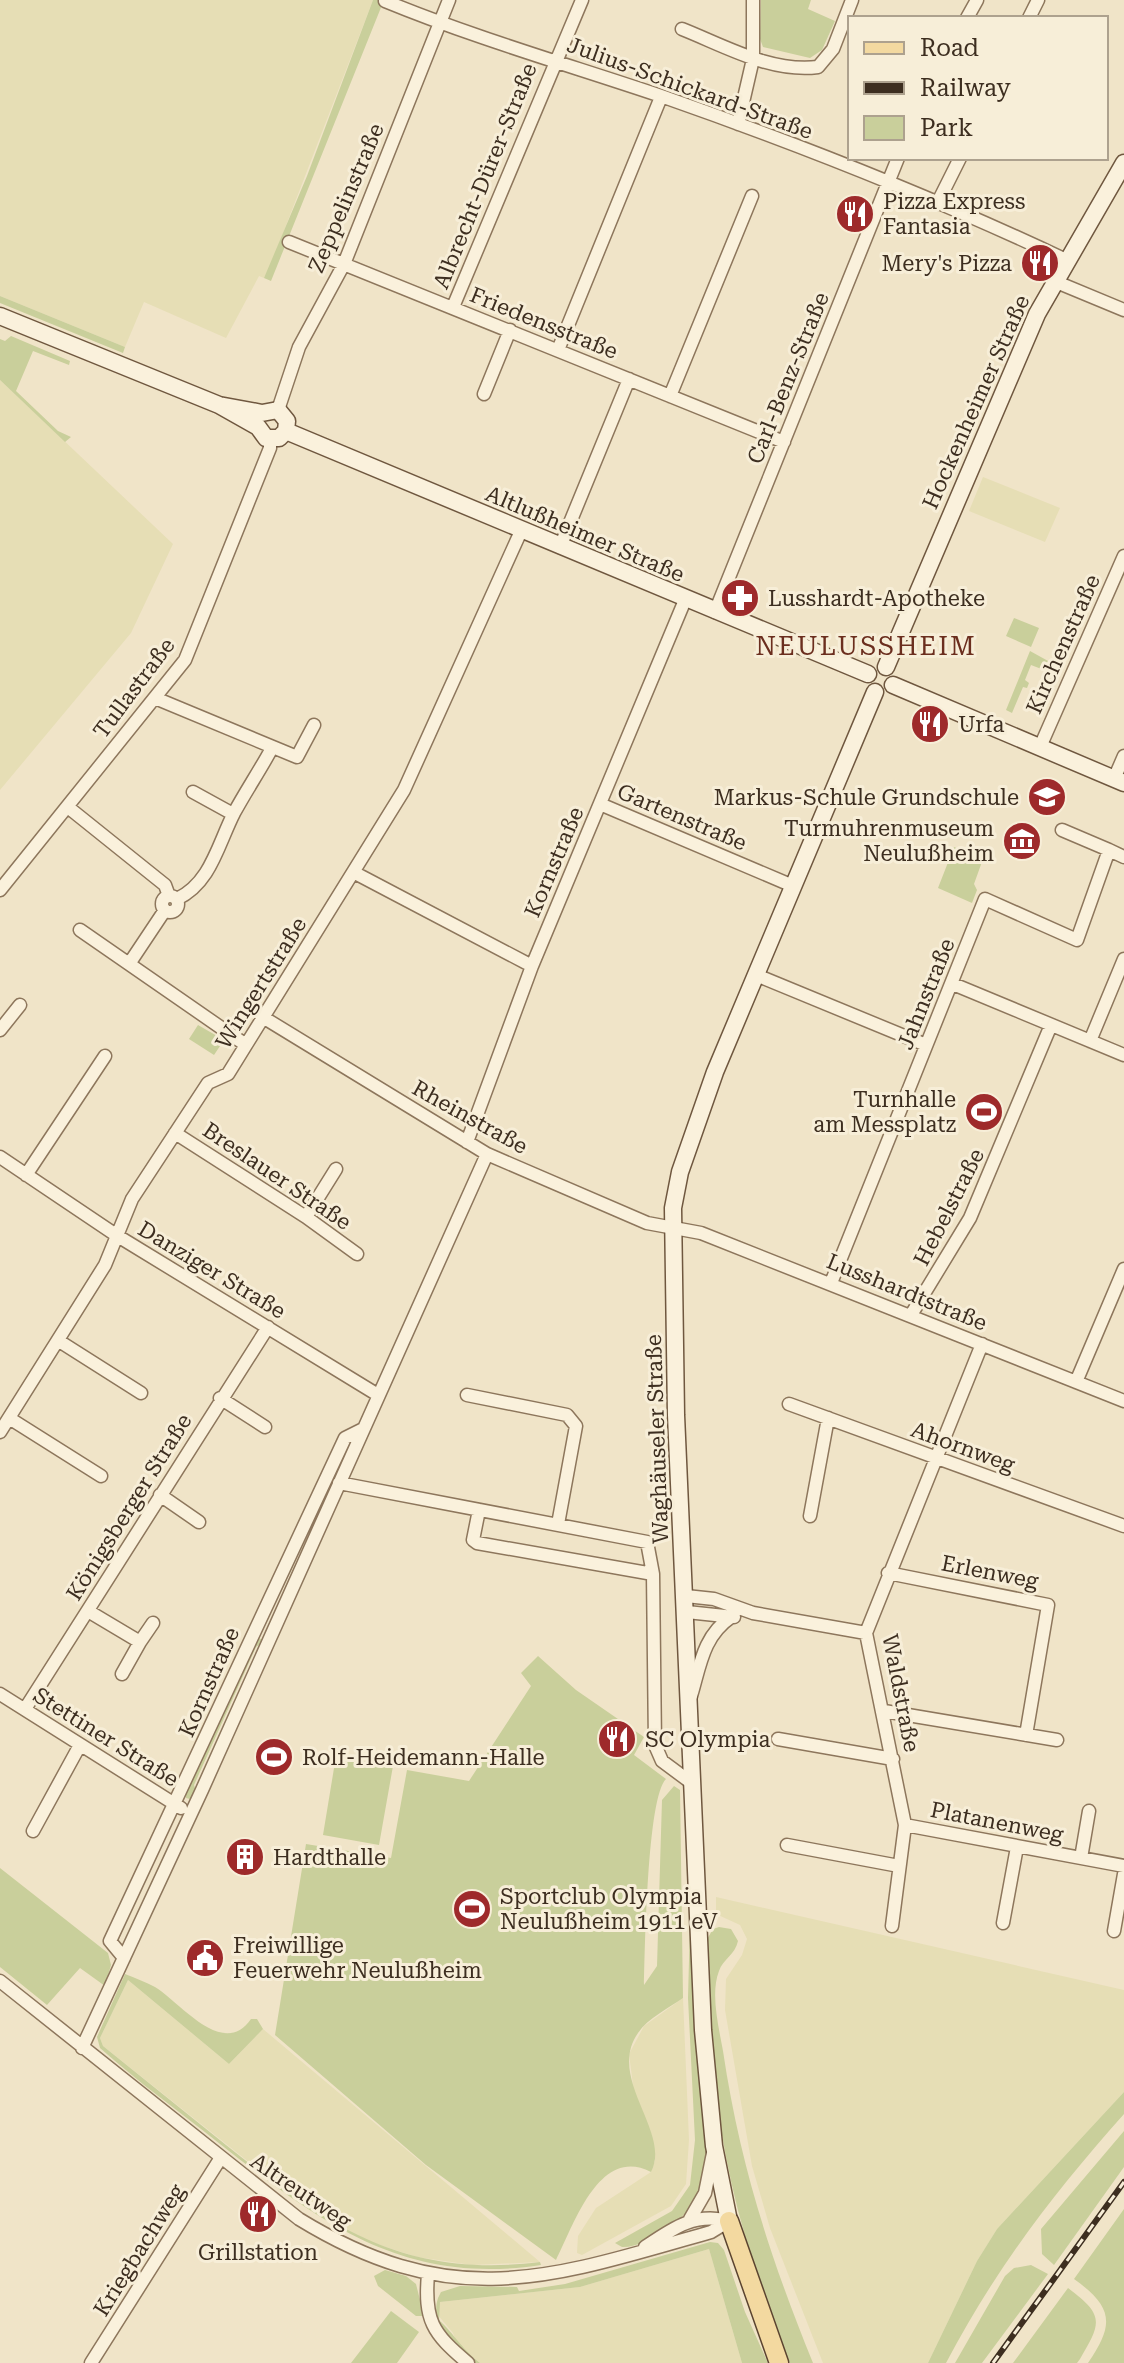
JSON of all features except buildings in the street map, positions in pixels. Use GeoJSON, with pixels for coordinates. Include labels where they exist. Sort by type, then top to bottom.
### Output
{"type":"FeatureCollection","features":[{"type":"Feature","properties":{"kind":"main road"},"geometry":{"type":"LineString","coordinates":[[729,2221],[779,2363]]}},
{"type":"Feature","properties":{"kind":"street","name":"Zeppelinstraße"},"geometry":{"type":"LineString","coordinates":[[271,424],[299,347],[344,264],[449,0]]}},
{"type":"Feature","properties":{"kind":"street","name":"Albrecht-Dürer-Straße"},"geometry":{"type":"LineString","coordinates":[[453,307],[553,61],[582,0]]}},
{"type":"Feature","properties":{"kind":"street"},"geometry":{"type":"LineString","coordinates":[[738,124],[753,59],[753,0]]}},
{"type":"Feature","properties":{"kind":"street"},"geometry":{"type":"LineString","coordinates":[[682,29],[753,59],[796,68],[818,67],[833,49],[852,0]]}},
{"type":"Feature","properties":{"kind":"street","name":"Julius-Schickard-Straße"},"geometry":{"type":"LineString","coordinates":[[385,1],[440,24],[738,124],[887,182],[1066,260]]}},
{"type":"Feature","properties":{"kind":"street"},"geometry":{"type":"LineString","coordinates":[[558,350],[661,97]]}},
{"type":"Feature","properties":{"kind":"street","name":"Carl-Benz-Straße"},"geometry":{"type":"LineString","coordinates":[[715,612],[897,160]]}},
{"type":"Feature","properties":{"kind":"street"},"geometry":{"type":"LineString","coordinates":[[937,204],[959,160]]}},
{"type":"Feature","properties":{"kind":"street","name":"Hockenheimer Straße"},"geometry":{"type":"LineString","coordinates":[[886,667],[1054,281],[1124,163]]}},
{"type":"Feature","properties":{"kind":"street"},"geometry":{"type":"LineString","coordinates":[[670,396],[752,196]]}},
{"type":"Feature","properties":{"kind":"street","name":"Friedensstraße"},"geometry":{"type":"LineString","coordinates":[[289,242],[784,442]]}},
{"type":"Feature","properties":{"kind":"street"},"geometry":{"type":"LineString","coordinates":[[1054,281],[1124,310]]}},
{"type":"Feature","properties":{"kind":"street","name":"Altlußheimer Straße"},"geometry":{"type":"LineString","coordinates":[[0,316],[271,424],[685,600],[868,674]]}},
{"type":"Feature","properties":{"kind":"street"},"geometry":{"type":"LineString","coordinates":[[484,394],[510,330]]}},
{"type":"Feature","properties":{"kind":"street"},"geometry":{"type":"LineString","coordinates":[[560,547],[629,379]]}},
{"type":"Feature","properties":{"kind":"street","name":"Tullastraße"},"geometry":{"type":"LineString","coordinates":[[0,890],[69,808],[87,779],[155,698],[190,650],[270,448],[271,424]]}},
{"type":"Feature","properties":{"kind":"street","name":"Wingertstraße"},"geometry":{"type":"LineString","coordinates":[[0,1432],[105,1265],[132,1199],[208,1083],[228,1074],[261,1016],[355,873],[404,790],[521,531]]}},
{"type":"Feature","properties":{"kind":"street","name":"Kirchenstraße"},"geometry":{"type":"LineString","coordinates":[[1040,747],[1124,556]]}},
{"type":"Feature","properties":{"kind":"street","name":"Kornstraße"},"geometry":{"type":"LineString","coordinates":[[467,1142],[532,966],[685,600]]}},
{"type":"Feature","properties":{"kind":"street"},"geometry":{"type":"LineString","coordinates":[[875,667],[886,667],[894,676],[893,685],[888,691],[875,692],[868,684],[868,674],[875,667]]}},
{"type":"Feature","properties":{"kind":"street"},"geometry":{"type":"LineString","coordinates":[[893,685],[1119,781],[1124,756]]}},
{"type":"Feature","properties":{"kind":"street","name":"Waghäuseler Straße"},"geometry":{"type":"LineString","coordinates":[[729,2221],[714,2146],[703,2030],[687,1604],[676,1415],[672,1227],[684,1160],[756,975],[875,692]]}},
{"type":"Feature","properties":{"kind":"street"},"geometry":{"type":"LineString","coordinates":[[155,698],[297,757],[314,725]]}},
{"type":"Feature","properties":{"kind":"street"},"geometry":{"type":"LineString","coordinates":[[129,964],[165,910],[162,902],[189,893],[216,859],[233,814],[272,748]]}},
{"type":"Feature","properties":{"kind":"street"},"geometry":{"type":"LineString","coordinates":[[193,792],[233,814]]}},
{"type":"Feature","properties":{"kind":"street","name":"Gartenstraße"},"geometry":{"type":"LineString","coordinates":[[600,804],[793,886]]}},
{"type":"Feature","properties":{"kind":"street"},"geometry":{"type":"LineString","coordinates":[[69,808],[165,885],[173,898]]}},
{"type":"Feature","properties":{"kind":"street"},"geometry":{"type":"LineString","coordinates":[[1062,830],[1124,857]]}},
{"type":"Feature","properties":{"kind":"street","name":"Jahnstraße"},"geometry":{"type":"LineString","coordinates":[[831,1283],[985,899],[1077,940],[1109,850]]}},
{"type":"Feature","properties":{"kind":"street"},"geometry":{"type":"LineString","coordinates":[[355,873],[532,966]]}},
{"type":"Feature","properties":{"kind":"street"},"geometry":{"type":"LineString","coordinates":[[80,930],[246,1045]]}},
{"type":"Feature","properties":{"kind":"street"},"geometry":{"type":"LineString","coordinates":[[1090,1041],[1124,959]]}},
{"type":"Feature","properties":{"kind":"street"},"geometry":{"type":"LineString","coordinates":[[756,975],[926,1045]]}},
{"type":"Feature","properties":{"kind":"street"},"geometry":{"type":"LineString","coordinates":[[953,984],[1124,1055]]}},
{"type":"Feature","properties":{"kind":"street"},"geometry":{"type":"LineString","coordinates":[[0,1030],[20,1005]]}},
{"type":"Feature","properties":{"kind":"street","name":"Rheinstraße"},"geometry":{"type":"LineString","coordinates":[[261,1016],[487,1154],[647,1223],[672,1227]]}},
{"type":"Feature","properties":{"kind":"street","name":"Hebelstraße"},"geometry":{"type":"LineString","coordinates":[[911,1315],[970,1218],[1051,1025]]}},
{"type":"Feature","properties":{"kind":"street"},"geometry":{"type":"LineString","coordinates":[[26,1175],[105,1056]]}},
{"type":"Feature","properties":{"kind":"street","name":"Breslauer Straße"},"geometry":{"type":"LineString","coordinates":[[175,1133],[306,1217],[357,1254]]}},
{"type":"Feature","properties":{"kind":"street","name":"Kornstraße"},"geometry":{"type":"LineString","coordinates":[[82,2048],[487,1154]]}},
{"type":"Feature","properties":{"kind":"street","name":"Danziger Straße"},"geometry":{"type":"LineString","coordinates":[[0,1157],[116,1235],[378,1395]]}},
{"type":"Feature","properties":{"kind":"street"},"geometry":{"type":"LineString","coordinates":[[306,1217],[336,1169]]}},
{"type":"Feature","properties":{"kind":"street","name":"Lusshardtstraße"},"geometry":{"type":"LineString","coordinates":[[672,1227],[701,1233],[831,1283],[1124,1401]]}},
{"type":"Feature","properties":{"kind":"street"},"geometry":{"type":"LineString","coordinates":[[1076,1382],[1124,1269]]}},
{"type":"Feature","properties":{"kind":"street","name":"Königsberger Straße"},"geometry":{"type":"LineString","coordinates":[[25,1709],[268,1327]]}},
{"type":"Feature","properties":{"kind":"street"},"geometry":{"type":"LineString","coordinates":[[59,1341],[141,1393]]}},
{"type":"Feature","properties":{"kind":"street","name":"Waldstraße"},"geometry":{"type":"LineString","coordinates":[[892,1926],[905,1825],[866,1633],[982,1344]]}},
{"type":"Feature","properties":{"kind":"street"},"geometry":{"type":"LineString","coordinates":[[467,1395],[567,1415],[576,1426],[558,1524]]}},
{"type":"Feature","properties":{"kind":"street"},"geometry":{"type":"LineString","coordinates":[[220,1398],[265,1427]]}},
{"type":"Feature","properties":{"kind":"street","name":"Ahornweg"},"geometry":{"type":"LineString","coordinates":[[789,1404],[1124,1526]]}},
{"type":"Feature","properties":{"kind":"street"},"geometry":{"type":"LineString","coordinates":[[9,1418],[101,1476]]}},
{"type":"Feature","properties":{"kind":"street"},"geometry":{"type":"LineString","coordinates":[[810,1516],[828,1418]]}},
{"type":"Feature","properties":{"kind":"street","name":"Kornstraße"},"geometry":{"type":"LineString","coordinates":[[124,1958],[110,1941],[345,1438],[363,1429]]}},
{"type":"Feature","properties":{"kind":"street"},"geometry":{"type":"LineString","coordinates":[[339,1483],[647,1542],[653,1574],[655,1745],[662,1761],[693,1784]]}},
{"type":"Feature","properties":{"kind":"street"},"geometry":{"type":"LineString","coordinates":[[160,1495],[199,1522]]}},
{"type":"Feature","properties":{"kind":"street"},"geometry":{"type":"LineString","coordinates":[[479,1510],[473,1540],[477,1543],[653,1574]]}},
{"type":"Feature","properties":{"kind":"street","name":"Erlenweg"},"geometry":{"type":"LineString","coordinates":[[888,1573],[1048,1605],[1026,1735]]}},
{"type":"Feature","properties":{"kind":"street"},"geometry":{"type":"LineString","coordinates":[[687,1604],[714,1599],[753,1613],[866,1633]]}},
{"type":"Feature","properties":{"kind":"street"},"geometry":{"type":"LineString","coordinates":[[687,1604],[731,1617],[753,1613]]}},
{"type":"Feature","properties":{"kind":"street"},"geometry":{"type":"LineString","coordinates":[[88,1611],[140,1642]]}},
{"type":"Feature","properties":{"kind":"street"},"geometry":{"type":"LineString","coordinates":[[690,1699],[706,1644],[714,1631],[731,1617]]}},
{"type":"Feature","properties":{"kind":"street"},"geometry":{"type":"LineString","coordinates":[[122,1674],[153,1623]]}},
{"type":"Feature","properties":{"kind":"street","name":"Stettiner Straße"},"geometry":{"type":"LineString","coordinates":[[0,1694],[191,1813]]}},
{"type":"Feature","properties":{"kind":"street"},"geometry":{"type":"LineString","coordinates":[[884,1711],[1057,1740]]}},
{"type":"Feature","properties":{"kind":"street"},"geometry":{"type":"LineString","coordinates":[[778,1739],[893,1759]]}},
{"type":"Feature","properties":{"kind":"street"},"geometry":{"type":"LineString","coordinates":[[33,1831],[80,1745]]}},
{"type":"Feature","properties":{"kind":"street","name":"Platanenweg"},"geometry":{"type":"LineString","coordinates":[[1081,1858],[1089,1811]]}},
{"type":"Feature","properties":{"kind":"street","name":"Platanenweg"},"geometry":{"type":"LineString","coordinates":[[905,1825],[1124,1866]]}},
{"type":"Feature","properties":{"kind":"street"},"geometry":{"type":"LineString","coordinates":[[787,1845],[899,1866]]}},
{"type":"Feature","properties":{"kind":"street"},"geometry":{"type":"LineString","coordinates":[[1003,1923],[1017,1847]]}},
{"type":"Feature","properties":{"kind":"street"},"geometry":{"type":"LineString","coordinates":[[1114,1931],[1124,1874]]}},
{"type":"Feature","properties":{"kind":"street","name":"Altreutweg"},"geometry":{"type":"LineString","coordinates":[[0,1981],[299,2219],[330,2239],[373,2259],[428,2274],[470,2279],[531,2278],[573,2272],[711,2232],[729,2221]]}},
{"type":"Feature","properties":{"kind":"street"},"geometry":{"type":"LineString","coordinates":[[690,2219],[705,2193],[714,2146]]}},
{"type":"Feature","properties":{"kind":"street","name":"Kriegbachweg"},"geometry":{"type":"LineString","coordinates":[[91,2363],[220,2159]]}},
{"type":"Feature","properties":{"kind":"street"},"geometry":{"type":"LineString","coordinates":[[690,2219],[712,2216],[729,2221]]}},
{"type":"Feature","properties":{"kind":"street","name":"Altreutweg"},"geometry":{"type":"LineString","coordinates":[[636,2253],[690,2219]]}},
{"type":"Feature","properties":{"kind":"street"},"geometry":{"type":"LineString","coordinates":[[428,2274],[426,2296],[431,2325],[450,2358],[468,2363]]}},
{"type":"Feature","properties":{"kind":"shaded area"},"geometry":{"type":"Polygon","coordinates":[[[0,0],[373,0],[270,267],[264,278],[259,276],[226,338],[144,302],[125,347],[0,296],[0,0]]]}},
{"type":"Feature","properties":{"kind":"shaded area"},"geometry":{"type":"Polygon","coordinates":[[[0,380],[173,544],[131,633],[0,790],[0,380]]]}},
{"type":"Feature","properties":{"kind":"shaded area"},"geometry":{"type":"Polygon","coordinates":[[[983,477],[1060,508],[1045,542],[969,511],[983,477]]]}},
{"type":"Feature","properties":{"kind":"shaded area"},"geometry":{"type":"Polygon","coordinates":[[[716,1897],[1124,1990],[1124,2092],[997,2229],[977,2261],[928,2363],[823,2363],[770,2228],[752,2166],[725,2010],[726,1979],[742,1955],[747,1939],[740,1925],[716,1914],[716,1897]]]}},
{"type":"Feature","properties":{"kind":"shaded area"},"geometry":{"type":"Polygon","coordinates":[[[128,1980],[229,2064],[263,2029],[540,2262],[472,2265],[417,2257],[364,2240],[308,2209],[103,2046],[100,2038],[128,1980]]]}},
{"type":"Feature","properties":{"kind":"shaded area"},"geometry":{"type":"Polygon","coordinates":[[[683,1998],[689,2140],[686,2184],[671,2206],[582,2255],[577,2253],[578,2236],[596,2208],[651,2172],[655,2161],[647,2125],[634,2093],[629,2054],[644,2026],[683,1998]]]}},
{"type":"Feature","properties":{"kind":"shaded area"},"geometry":{"type":"Polygon","coordinates":[[[709,2249],[742,2363],[480,2363],[457,2344],[453,2333],[437,2314],[440,2302],[580,2287],[709,2249]]]}},
{"type":"Feature","properties":{"kind":"green space"},"geometry":{"type":"Polygon","coordinates":[[[373,0],[384,0],[271,281],[264,278],[307,176],[373,0]]]}},
{"type":"Feature","properties":{"kind":"green space"},"geometry":{"type":"Polygon","coordinates":[[[761,0],[811,0],[808,9],[835,21],[822,50],[810,58],[763,47],[760,39],[761,0]]]}},
{"type":"Feature","properties":{"kind":"green space"},"geometry":{"type":"Polygon","coordinates":[[[0,296],[125,347],[123,353],[0,303],[0,296]]]}},
{"type":"Feature","properties":{"kind":"green space"},"geometry":{"type":"Polygon","coordinates":[[[11,336],[70,361],[69,365],[33,351],[16,391],[58,431],[71,437],[65,442],[0,380],[0,339],[5,341],[11,336]]]}},
{"type":"Feature","properties":{"kind":"green space"},"geometry":{"type":"Polygon","coordinates":[[[1014,618],[1039,628],[1031,647],[1006,636],[1014,618]]]}},
{"type":"Feature","properties":{"kind":"green space"},"geometry":{"type":"Polygon","coordinates":[[[1030,651],[1059,667],[1057,675],[1031,665],[1025,680],[1029,683],[1027,688],[1023,687],[1012,713],[1006,710],[1030,651]]]}},
{"type":"Feature","properties":{"kind":"green space"},"geometry":{"type":"Polygon","coordinates":[[[954,847],[983,859],[974,884],[977,890],[972,903],[938,888],[954,847]]]}},
{"type":"Feature","properties":{"kind":"green space"},"geometry":{"type":"Polygon","coordinates":[[[198,1025],[224,1040],[214,1055],[189,1039],[198,1025]]]}},
{"type":"Feature","properties":{"kind":"green space"},"geometry":{"type":"Polygon","coordinates":[[[257,1637],[264,1641],[256,1647],[194,1785],[196,1791],[190,1799],[186,1798],[185,1791],[257,1637]]]}},
{"type":"Feature","properties":{"kind":"green space","name":"Sportclub Olympia Neulußheim 1911 eV"},"geometry":{"type":"Polygon","coordinates":[[[538,1656],[576,1690],[644,1737],[634,1755],[666,1779],[660,1792],[651,1843],[644,1985],[657,1966],[662,1800],[674,1786],[680,1790],[683,1998],[642,2028],[630,2051],[629,2068],[653,2140],[655,2156],[651,2172],[633,2167],[617,2169],[603,2179],[580,2210],[556,2260],[426,2165],[275,2035],[306,1844],[391,1858],[407,1770],[469,1781],[531,1686],[521,1673],[538,1656]]]}},
{"type":"Feature","properties":{"kind":"green space"},"geometry":{"type":"Polygon","coordinates":[[[336,1756],[393,1766],[379,1845],[323,1835],[336,1756]]]}},
{"type":"Feature","properties":{"kind":"green space"},"geometry":{"type":"Polygon","coordinates":[[[0,1868],[108,1953],[111,1965],[105,1986],[80,1968],[47,2005],[0,1967],[0,1868]]]}},
{"type":"Feature","properties":{"kind":"green space"},"geometry":{"type":"Polygon","coordinates":[[[693,1921],[707,2141],[705,2178],[697,2199],[680,2219],[645,2242],[622,2247],[615,2243],[672,2211],[690,2185],[695,2140],[688,1998],[690,1922],[693,1921]]]}},
{"type":"Feature","properties":{"kind":"green space"},"geometry":{"type":"Polygon","coordinates":[[[713,1929],[731,1929],[738,1941],[719,1971],[715,2000],[738,2133],[770,2248],[813,2363],[790,2363],[751,2258],[732,2186],[711,2042],[706,1941],[713,1929]]]}},
{"type":"Feature","properties":{"kind":"green space"},"geometry":{"type":"Polygon","coordinates":[[[125,1974],[155,1987],[215,2031],[228,2033],[240,2030],[251,2019],[257,2019],[263,2029],[229,2064],[128,1980],[100,2038],[103,2046],[299,2200],[370,2240],[408,2254],[448,2262],[492,2265],[540,2262],[541,2265],[492,2269],[447,2266],[406,2257],[330,2223],[294,2199],[159,2097],[100,2048],[97,2037],[125,1974]]]}},
{"type":"Feature","properties":{"kind":"green space"},"geometry":{"type":"Polygon","coordinates":[[[1124,2092],[1124,2114],[1027,2233],[985,2295],[946,2363],[928,2363],[977,2261],[997,2229],[1124,2092]]]}},
{"type":"Feature","properties":{"kind":"green space"},"geometry":{"type":"Polygon","coordinates":[[[1124,2131],[1124,2167],[1054,2265],[1042,2254],[1041,2229],[1124,2131]]]}},
{"type":"Feature","properties":{"kind":"green space"},"geometry":{"type":"Polygon","coordinates":[[[1124,2209],[1124,2363],[1088,2363],[1103,2337],[1106,2317],[1096,2298],[1074,2279],[1124,2209]]]}},
{"type":"Feature","properties":{"kind":"green space"},"geometry":{"type":"Polygon","coordinates":[[[710,2242],[718,2243],[724,2250],[745,2312],[768,2363],[742,2363],[709,2249],[580,2287],[440,2302],[439,2320],[480,2363],[473,2363],[445,2334],[437,2317],[436,2308],[441,2292],[460,2286],[517,2287],[519,2291],[565,2284],[710,2242]]]}},
{"type":"Feature","properties":{"kind":"green space"},"geometry":{"type":"Polygon","coordinates":[[[1031,2265],[1048,2274],[982,2363],[955,2363],[1005,2276],[1014,2268],[1031,2265]]]}},
{"type":"Feature","properties":{"kind":"green space"},"geometry":{"type":"Polygon","coordinates":[[[385,2270],[406,2276],[416,2284],[424,2316],[416,2316],[378,2286],[374,2276],[385,2270]]]}},
{"type":"Feature","properties":{"kind":"green space"},"geometry":{"type":"Polygon","coordinates":[[[1068,2288],[1088,2305],[1096,2320],[1080,2359],[1077,2363],[1013,2363],[1068,2288]]]}},
{"type":"Feature","properties":{"kind":"green space"},"geometry":{"type":"Polygon","coordinates":[[[391,2311],[419,2332],[397,2363],[351,2363],[391,2311]]]}},
{"type":"Feature","properties":{"kind":"railway"},"geometry":{"type":"LineString","coordinates":[[993,2363],[1124,2182]]}},
{"type":"Feature","properties":{"kind":"place","name":"Pizza Express Fantasia"},"geometry":{"type":"Point","coordinates":[855,214]}},
{"type":"Feature","properties":{"kind":"place","name":"Mery's Pizza"},"geometry":{"type":"Point","coordinates":[1040,263]}},
{"type":"Feature","properties":{"kind":"place","name":"Lusshardt-Apotheke"},"geometry":{"type":"Point","coordinates":[740,598]}},
{"type":"Feature","properties":{"kind":"place","name":"Urfa"},"geometry":{"type":"Point","coordinates":[930,724]}},
{"type":"Feature","properties":{"kind":"place","name":"Markus-Schule Grundschule"},"geometry":{"type":"Point","coordinates":[1047,797]}},
{"type":"Feature","properties":{"kind":"place","name":"Turmuhrenmuseum Neulußheim"},"geometry":{"type":"Point","coordinates":[1022,841]}},
{"type":"Feature","properties":{"kind":"place","name":"Turnhalle am Messplatz"},"geometry":{"type":"Point","coordinates":[984,1112]}},
{"type":"Feature","properties":{"kind":"place","name":"SC Olympia"},"geometry":{"type":"Point","coordinates":[617,1739]}},
{"type":"Feature","properties":{"kind":"place","name":"Rolf-Heidemann-Halle"},"geometry":{"type":"Point","coordinates":[274,1757]}},
{"type":"Feature","properties":{"kind":"place","name":"Hardthalle"},"geometry":{"type":"Point","coordinates":[245,1857]}},
{"type":"Feature","properties":{"kind":"place","name":"Sportclub Olympia Neulußheim 1911 eV"},"geometry":{"type":"Point","coordinates":[472,1909]}},
{"type":"Feature","properties":{"kind":"place","name":"Freiwillige Feuerwehr Neulußheim"},"geometry":{"type":"Point","coordinates":[205,1958]}},
{"type":"Feature","properties":{"kind":"place","name":"Grillstation"},"geometry":{"type":"Point","coordinates":[258,2214]}},
{"type":"Feature","properties":{"kind":"district","name":"NEULUSSHEIM"},"geometry":{"type":"Point","coordinates":[866,646]}}]}
